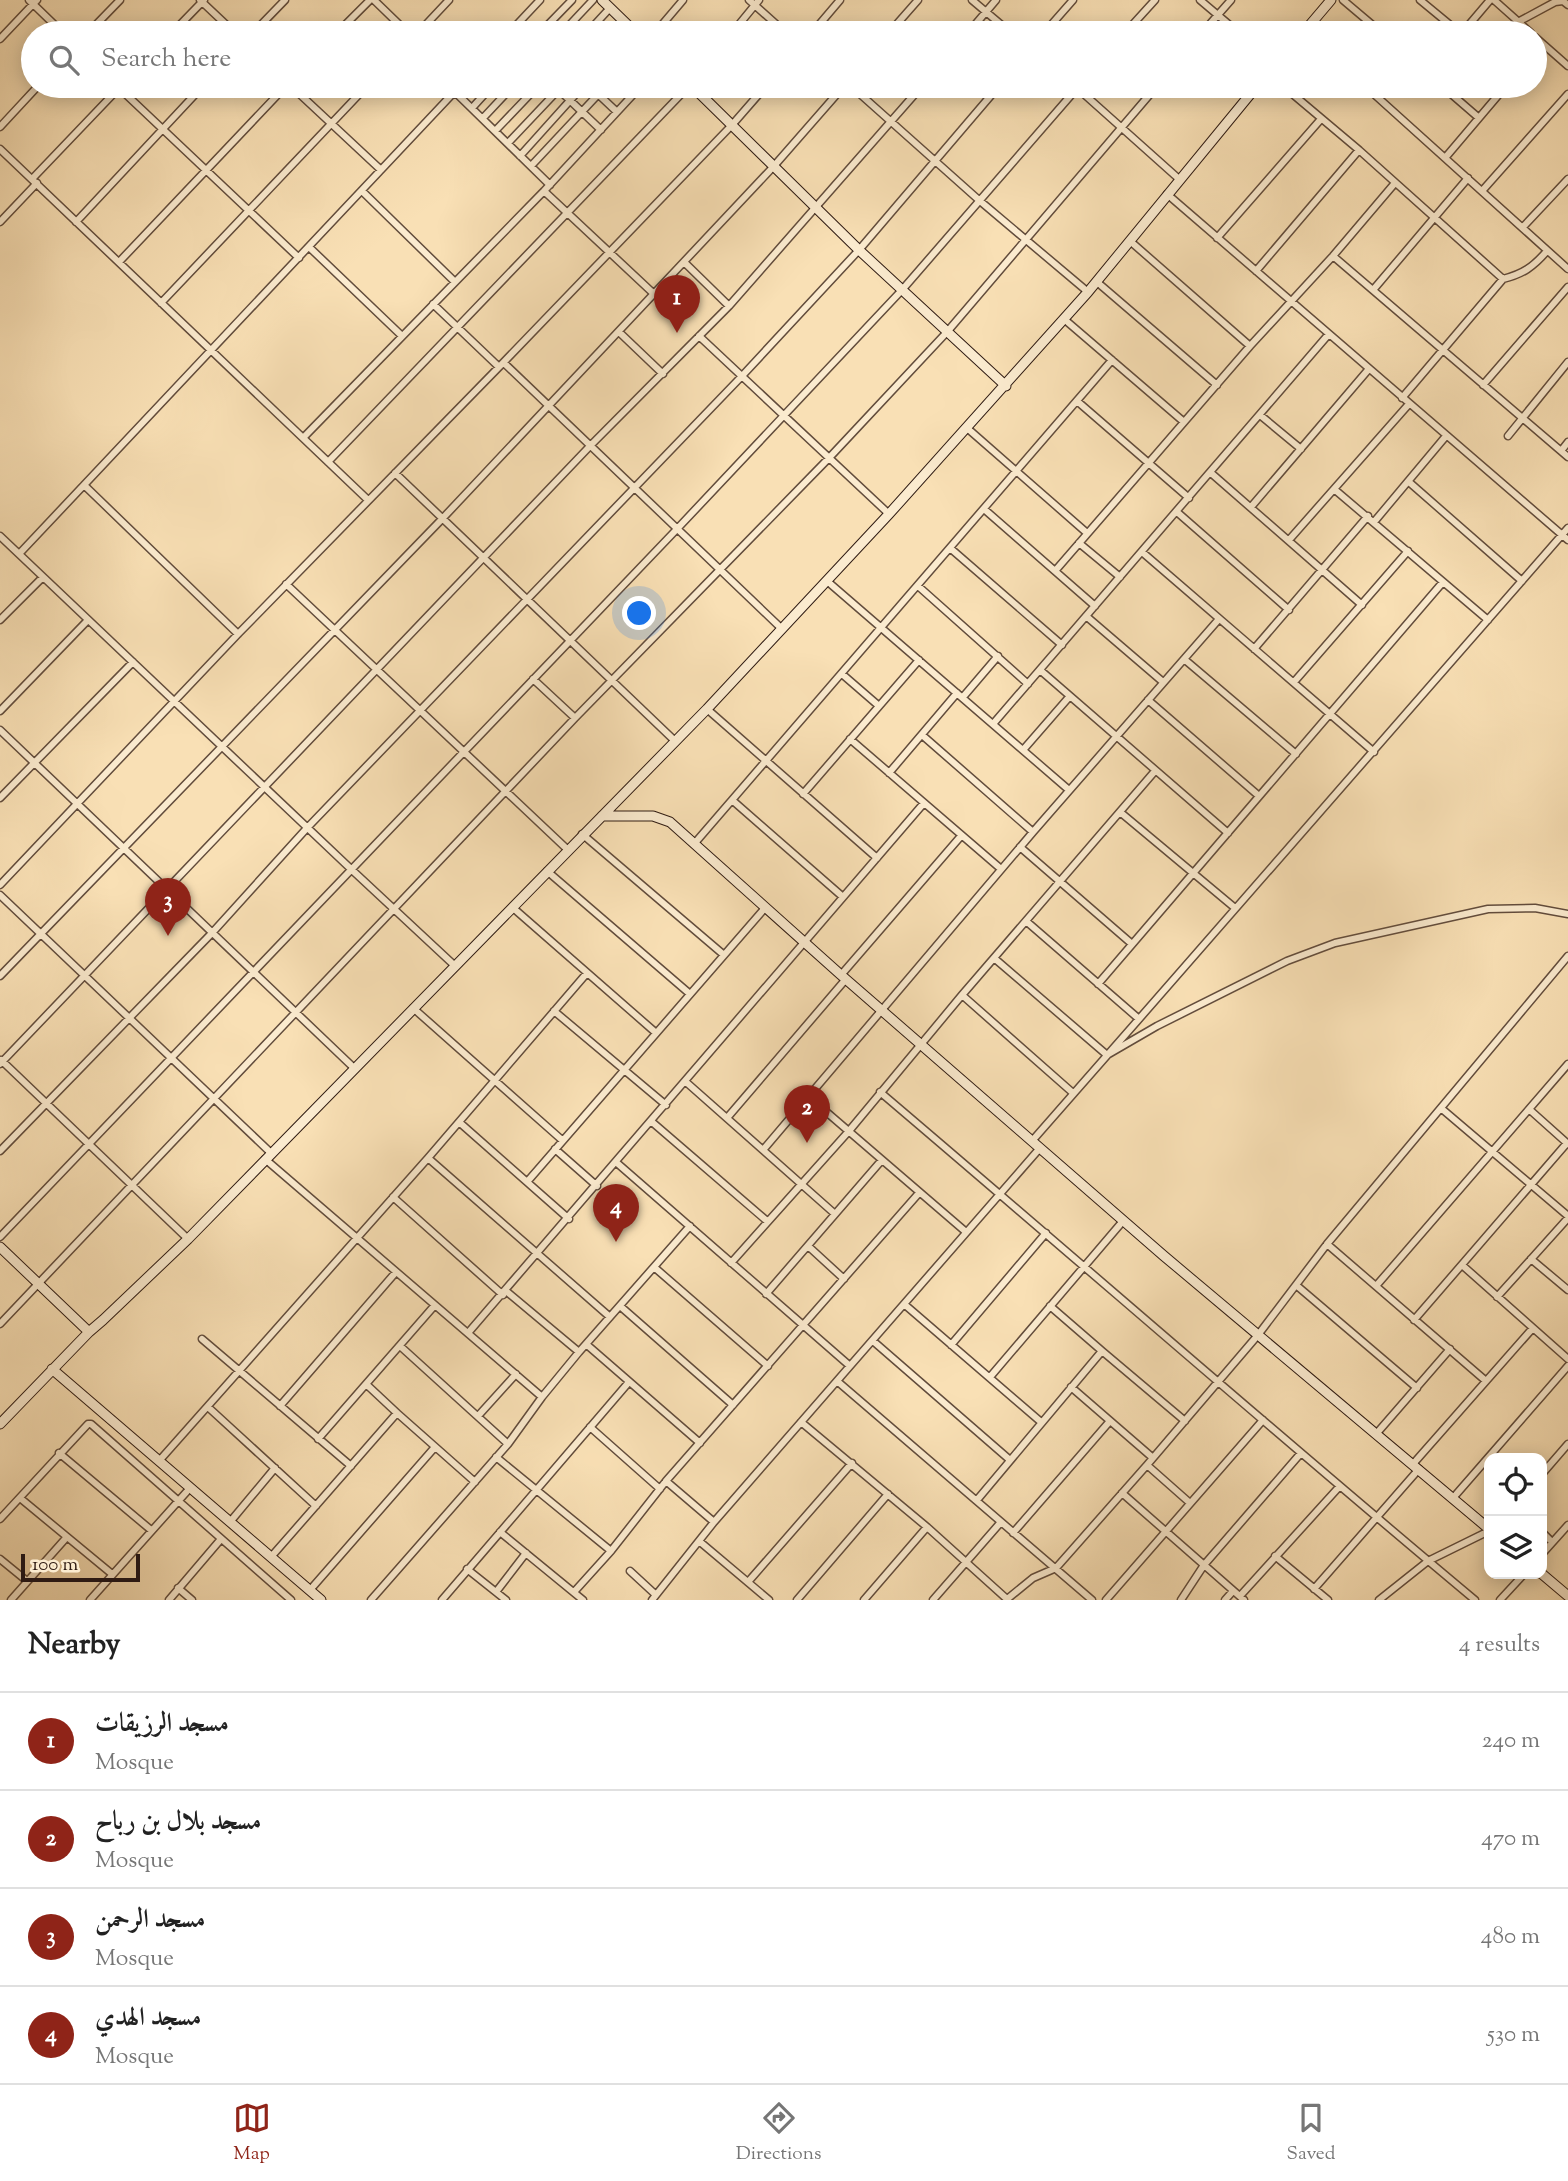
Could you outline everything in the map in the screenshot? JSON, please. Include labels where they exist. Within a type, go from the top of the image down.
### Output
[{"type":"street","points":[[100,21],[120,0]]},
{"type":"street","points":[[265,21],[285,0]]},
{"type":"street","points":[[350,21],[372,0],[395,21]]},
{"type":"street","points":[[429,21],[449,0]]},
{"type":"street","points":[[520,21],[540,0]]},
{"type":"street","points":[[552,21],[572,0]]},
{"type":"street","points":[[573,21],[593,0]]},
{"type":"street","points":[[602,0],[623,21]]},
{"type":"street","points":[[665,21],[683,0]]},
{"type":"street","points":[[748,0],[757,3],[774,21]]},
{"type":"street","points":[[822,21],[840,0]]},
{"type":"street","points":[[900,21],[918,0]]},
{"type":"street","points":[[972,0],[997,21]]},
{"type":"street","points":[[978,21],[996,0]]},
{"type":"street","points":[[1055,21],[1073,0]]},
{"type":"street","points":[[1136,21],[1154,0]]},
{"type":"street","points":[[1200,0],[1225,21]]},
{"type":"street","points":[[1213,21],[1231,0]]},
{"type":"street","points":[[1314,21],[1331,0]]},
{"type":"street","points":[[1343,0],[1367,21]]},
{"type":"street","points":[[1420,0],[1446,21]]},
{"type":"street","points":[[1472,21],[1492,0],[1517,21]]},
{"type":"street","points":[[0,39],[33,1],[52,21]]},
{"type":"street","points":[[183,21],[202,1],[223,21]]},
{"type":"street","points":[[1520,21],[1555,2],[1563,1],[1568,5]]},
{"type":"street","points":[[742,21],[757,3]]},
{"type":"street","points":[[598,21],[610,8]]},
{"type":"street","points":[[1547,47],[1568,66]]},
{"type":"street","points":[[1482,191],[1568,93]]},
{"type":"street","points":[[0,127],[27,98]]},
{"type":"street","points":[[0,222],[108,98]]},
{"type":"street","points":[[131,98],[299,258]]},
{"type":"street","points":[[76,222],[193,98]]},
{"type":"street","points":[[119,262],[275,98]]},
{"type":"street","points":[[304,98],[382,170]]},
{"type":"street","points":[[162,303],[355,98]]},
{"type":"street","points":[[19,554],[450,98]]},
{"type":"street","points":[[465,98],[550,185]]},
{"type":"street","points":[[472,108],[481,98]]},
{"type":"street","points":[[483,118],[502,98]]},
{"type":"street","points":[[495,131],[526,98]]},
{"type":"street","points":[[508,143],[549,98]]},
{"type":"street","points":[[531,166],[594,98]]},
{"type":"street","points":[[602,98],[617,112]]},
{"type":"street","points":[[303,438],[550,185],[630,98]]},
{"type":"street","points":[[328,462],[678,98]]},
{"type":"street","points":[[703,98],[859,250],[1006,386]]},
{"type":"street","points":[[0,885],[286,584],[502,365],[756,98]]},
{"type":"street","points":[[0,976],[442,520],[774,166],[834,98]]},
{"type":"street","points":[[865,98],[980,201],[1088,292]]},
{"type":"street","points":[[188,1239],[1,1061],[590,446],[729,306],[912,98]]},
{"type":"street","points":[[0,1151],[212,933],[307,828],[742,376],[859,250],[989,98]]},
{"type":"street","points":[[0,1237],[784,416],[902,290],[1067,98]]},
{"type":"street","points":[[1090,98],[1180,179]]},
{"type":"street","points":[[0,1324],[575,718],[829,458],[947,332],[1147,98]]},
{"type":"street","points":[[0,1424],[89,1332],[188,1239],[707,709],[1006,386],[1097,282],[1246,98]]},
{"type":"street","points":[[1297,98],[1503,279]]},
{"type":"street","points":[[1378,98],[1568,270]]},
{"type":"street","points":[[1456,98],[1479,118]]},
{"type":"street","points":[[1445,158],[1496,98]]},
{"type":"street","points":[[520,156],[570,100],[601,130]]},
{"type":"street","points":[[506,119],[519,131]]},
{"type":"street","points":[[1217,238],[1321,119]]},
{"type":"street","points":[[0,149],[368,500]]},
{"type":"street","points":[[1256,271],[1359,150]]},
{"type":"street","points":[[1373,290],[1468,178]]},
{"type":"street","points":[[1523,227],[1568,179]]},
{"type":"street","points":[[1055,571],[1395,183]]},
{"type":"street","points":[[362,191],[455,282]]},
{"type":"street","points":[[544,191],[654,294]]},
{"type":"street","points":[[1167,194],[1565,538]]},
{"type":"street","points":[[1130,241],[1250,346]]},
{"type":"street","points":[[309,247],[402,337]]},
{"type":"street","points":[[1402,398],[1503,279],[1522,274],[1534,267],[1547,251]]},
{"type":"street","points":[[1333,256],[1568,457]]},
{"type":"street","points":[[684,262],[729,306]]},
{"type":"street","points":[[1097,282],[1217,385]]},
{"type":"street","points":[[1483,385],[1568,287]]},
{"type":"street","points":[[433,304],[549,406],[782,629]]},
{"type":"street","points":[[1064,319],[1184,422]]},
{"type":"street","points":[[619,332],[663,374]]},
{"type":"street","points":[[993,724],[1212,473],[1328,335]]},
{"type":"street","points":[[699,336],[890,514]]},
{"type":"street","points":[[694,844],[1112,360]]},
{"type":"street","points":[[1508,436],[1568,362]]},
{"type":"street","points":[[1251,507],[1368,370]]},
{"type":"street","points":[[1077,401],[1189,498]]},
{"type":"street","points":[[1289,540],[1409,404]]},
{"type":"street","points":[[1260,415],[1301,449]]},
{"type":"street","points":[[967,428],[1087,533]]},
{"type":"street","points":[[1374,522],[1446,436]]},
{"type":"street","points":[[1560,451],[1568,442]]},
{"type":"street","points":[[395,473],[675,741]]},
{"type":"street","points":[[1212,473],[1363,605]]},
{"type":"street","points":[[1409,482],[1522,581]]},
{"type":"street","points":[[84,485],[238,634]]},
{"type":"street","points":[[1334,489],[1488,620]]},
{"type":"street","points":[[984,509],[1095,606]]},
{"type":"street","points":[[1177,512],[1289,610]]},
{"type":"street","points":[[1254,649],[1368,516]]},
{"type":"street","points":[[630,1571],[654,1597],[714,1522],[1000,1194],[1073,1093],[1522,581],[1565,538],[1568,528]]},
{"type":"street","points":[[0,536],[454,965]]},
{"type":"street","points":[[1079,543],[1120,578]]},
{"type":"street","points":[[950,548],[1062,645]]},
{"type":"street","points":[[1294,682],[1408,551]]},
{"type":"street","points":[[1142,552],[1374,752]]},
{"type":"street","points":[[0,620],[43,577]]},
{"type":"street","points":[[827,581],[1069,790]]},
{"type":"street","points":[[1098,984],[1444,582]]},
{"type":"street","points":[[286,584],[568,850]]},
{"type":"street","points":[[918,586],[1028,684]]},
{"type":"street","points":[[1086,616],[1163,682]]},
{"type":"street","points":[[763,1150],[1115,736],[1219,619]]},
{"type":"street","points":[[0,711],[88,620]]},
{"type":"street","points":[[889,773],[998,656]]},
{"type":"street","points":[[1184,659],[1296,754]]},
{"type":"street","points":[[803,794],[919,660]]},
{"type":"street","points":[[0,798],[133,662]]},
{"type":"street","points":[[1040,670],[1228,833]]},
{"type":"street","points":[[842,674],[879,706]]},
{"type":"street","points":[[533,679],[575,718]]},
{"type":"street","points":[[1023,750],[1070,696]]},
{"type":"street","points":[[1148,700],[1259,796]]},
{"type":"street","points":[[707,709],[877,858]]},
{"type":"street","points":[[0,730],[354,1068]]},
{"type":"street","points":[[922,735],[1033,832]]},
{"type":"street","points":[[850,739],[1001,869]]},
{"type":"street","points":[[731,1263],[849,1131],[962,995],[1155,772]]},
{"type":"street","points":[[732,800],[843,897]]},
{"type":"street","points":[[468,1333],[569,1219],[924,803]]},
{"type":"street","points":[[1120,813],[1235,908]]},
{"type":"street","points":[[602,816],[663,818],[1123,1220],[1484,1526]]},
{"type":"street","points":[[582,834],[724,955]]},
{"type":"street","points":[[727,1118],[961,836]]},
{"type":"street","points":[[1020,847],[1132,944]]},
{"type":"street","points":[[547,870],[690,994]]},
{"type":"street","points":[[0,895],[172,1057],[268,1156],[357,1239],[542,1397]]},
{"type":"street","points":[[512,907],[655,1032]]},
{"type":"street","points":[[527,1182],[765,908]]},
{"type":"street","points":[[1107,1055],[1157,1026],[1287,961],[1335,943],[1488,909],[1535,908],[1568,914]]},
{"type":"street","points":[[1026,921],[1139,1019]]},
{"type":"street","points":[[801,1422],[927,1527],[1007,1600],[1033,1578],[1056,1568],[1147,1465],[1258,1335],[1327,1244],[1568,956]]},
{"type":"street","points":[[994,958],[1107,1055]]},
{"type":"street","points":[[159,1461],[209,1408],[587,973]]},
{"type":"street","points":[[962,995],[1073,1093]]},
{"type":"street","points":[[413,1008],[562,1140]]},
{"type":"street","points":[[554,1011],[666,1105]]},
{"type":"street","points":[[1376,1286],[1568,1064]]},
{"type":"street","points":[[1561,1073],[1568,1079]]},
{"type":"street","points":[[686,1082],[835,1214]]},
{"type":"street","points":[[880,1092],[1339,1487],[1475,1600]]},
{"type":"street","points":[[809,1097],[966,1233]]},
{"type":"street","points":[[1442,1109],[1568,1217],[1497,1297]]},
{"type":"street","points":[[1414,1320],[1568,1143],[1530,1110]]},
{"type":"street","points":[[459,1122],[569,1219]]},
{"type":"street","points":[[652,1122],[767,1221]]},
{"type":"street","points":[[555,1149],[597,1185]]},
{"type":"street","points":[[428,1158],[610,1317]]},
{"type":"street","points":[[766,1294],[881,1161]]},
{"type":"street","points":[[617,1163],[850,1366]]},
{"type":"street","points":[[574,1592],[611,1551],[666,1481],[919,1193]]},
{"type":"street","points":[[393,1198],[579,1352]]},
{"type":"street","points":[[990,1377],[1123,1220]]},
{"type":"street","points":[[371,1600],[508,1444],[579,1352],[690,1226]]},
{"type":"street","points":[[951,1345],[1046,1233]]},
{"type":"street","points":[[1327,1244],[1486,1381]]},
{"type":"street","points":[[0,1247],[89,1332]]},
{"type":"street","points":[[808,1247],[844,1279]]},
{"type":"street","points":[[1531,1259],[1568,1290]]},
{"type":"street","points":[[1462,1265],[1568,1359]]},
{"type":"street","points":[[654,1267],[768,1366]]},
{"type":"street","points":[[279,1406],[396,1272]]},
{"type":"street","points":[[1296,1284],[1417,1388]]},
{"type":"street","points":[[904,1304],[1041,1422]]},
{"type":"street","points":[[318,1439],[435,1305]]},
{"type":"street","points":[[620,1306],[733,1405]]},
{"type":"street","points":[[1050,1306],[1185,1421]]},
{"type":"street","points":[[1314,1589],[1532,1329]]},
{"type":"street","points":[[202,1339],[351,1466]]},
{"type":"street","points":[[873,1340],[1010,1460]]},
{"type":"street","points":[[586,1345],[700,1443]]},
{"type":"street","points":[[400,1346],[508,1444]]},
{"type":"street","points":[[1377,1433],[1450,1349]]},
{"type":"street","points":[[977,1500],[1102,1351]]},
{"type":"street","points":[[1453,1498],[1568,1366]]},
{"type":"street","points":[[52,1369],[321,1600]]},
{"type":"street","points":[[478,1416],[516,1374]]},
{"type":"street","points":[[837,1381],[1092,1600]]},
{"type":"street","points":[[442,1600],[629,1382]]},
{"type":"street","points":[[366,1384],[475,1482]]},
{"type":"street","points":[[1071,1387],[1153,1458]]},
{"type":"street","points":[[209,1408],[316,1506]]},
{"type":"street","points":[[271,1557],[397,1413]]},
{"type":"street","points":[[1106,1600],[1263,1420]]},
{"type":"street","points":[[1013,1532],[1110,1421]]},
{"type":"street","points":[[0,1519],[59,1453],[91,1424],[290,1600]]},
{"type":"street","points":[[590,1427],[660,1489]]},
{"type":"street","points":[[1547,1468],[1568,1444]]},
{"type":"street","points":[[310,1590],[435,1447]]},
{"type":"street","points":[[59,1453],[151,1530]]},
{"type":"street","points":[[1181,1600],[1204,1565],[1301,1453]]},
{"type":"street","points":[[496,1457],[611,1551]]},
{"type":"street","points":[[748,1582],[852,1463]]},
{"type":"street","points":[[1147,1465],[1190,1503]]},
{"type":"street","points":[[230,1521],[275,1468]]},
{"type":"street","points":[[666,1481],[714,1522]]},
{"type":"street","points":[[1225,1600],[1239,1596],[1339,1487]]},
{"type":"street","points":[[90,1600],[190,1488]]},
{"type":"street","points":[[1122,1493],[1239,1596]]},
{"type":"street","points":[[797,1600],[888,1494]]},
{"type":"street","points":[[20,1498],[112,1574]]},
{"type":"street","points":[[933,1600],[1001,1522]]},
{"type":"street","points":[[1547,1548],[1568,1525]]},
{"type":"street","points":[[864,1600],[927,1527]]},
{"type":"street","points":[[500,1532],[583,1600]]},
{"type":"street","points":[[1379,1600],[1428,1561],[1484,1533]]},
{"type":"street","points":[[1547,1537],[1552,1542]]},
{"type":"street","points":[[11,1600],[66,1538]]},
{"type":"street","points":[[169,1600],[221,1539]]},
{"type":"street","points":[[698,1541],[769,1600]]},
{"type":"street","points":[[496,1592],[526,1553]]},
{"type":"street","points":[[1275,1556],[1328,1600]]},
{"type":"street","points":[[0,1559],[27,1581]]},
{"type":"street","points":[[467,1569],[506,1600]]},
{"type":"street","points":[[1500,1600],[1519,1579]]},
{"type":"street","points":[[1547,1579],[1568,1598]]},
{"type":"street","points":[[178,1588],[192,1600]]},
{"type":"place","name":"مسجد الرزيقات","points":[[677,333]]},
{"type":"place","name":"مسجد الرحمن","points":[[168,936]]},
{"type":"place","name":"مسجد بلال بن رباح","points":[[807,1143]]},
{"type":"place","name":"مسجد الهدي","points":[[616,1242]]}]
